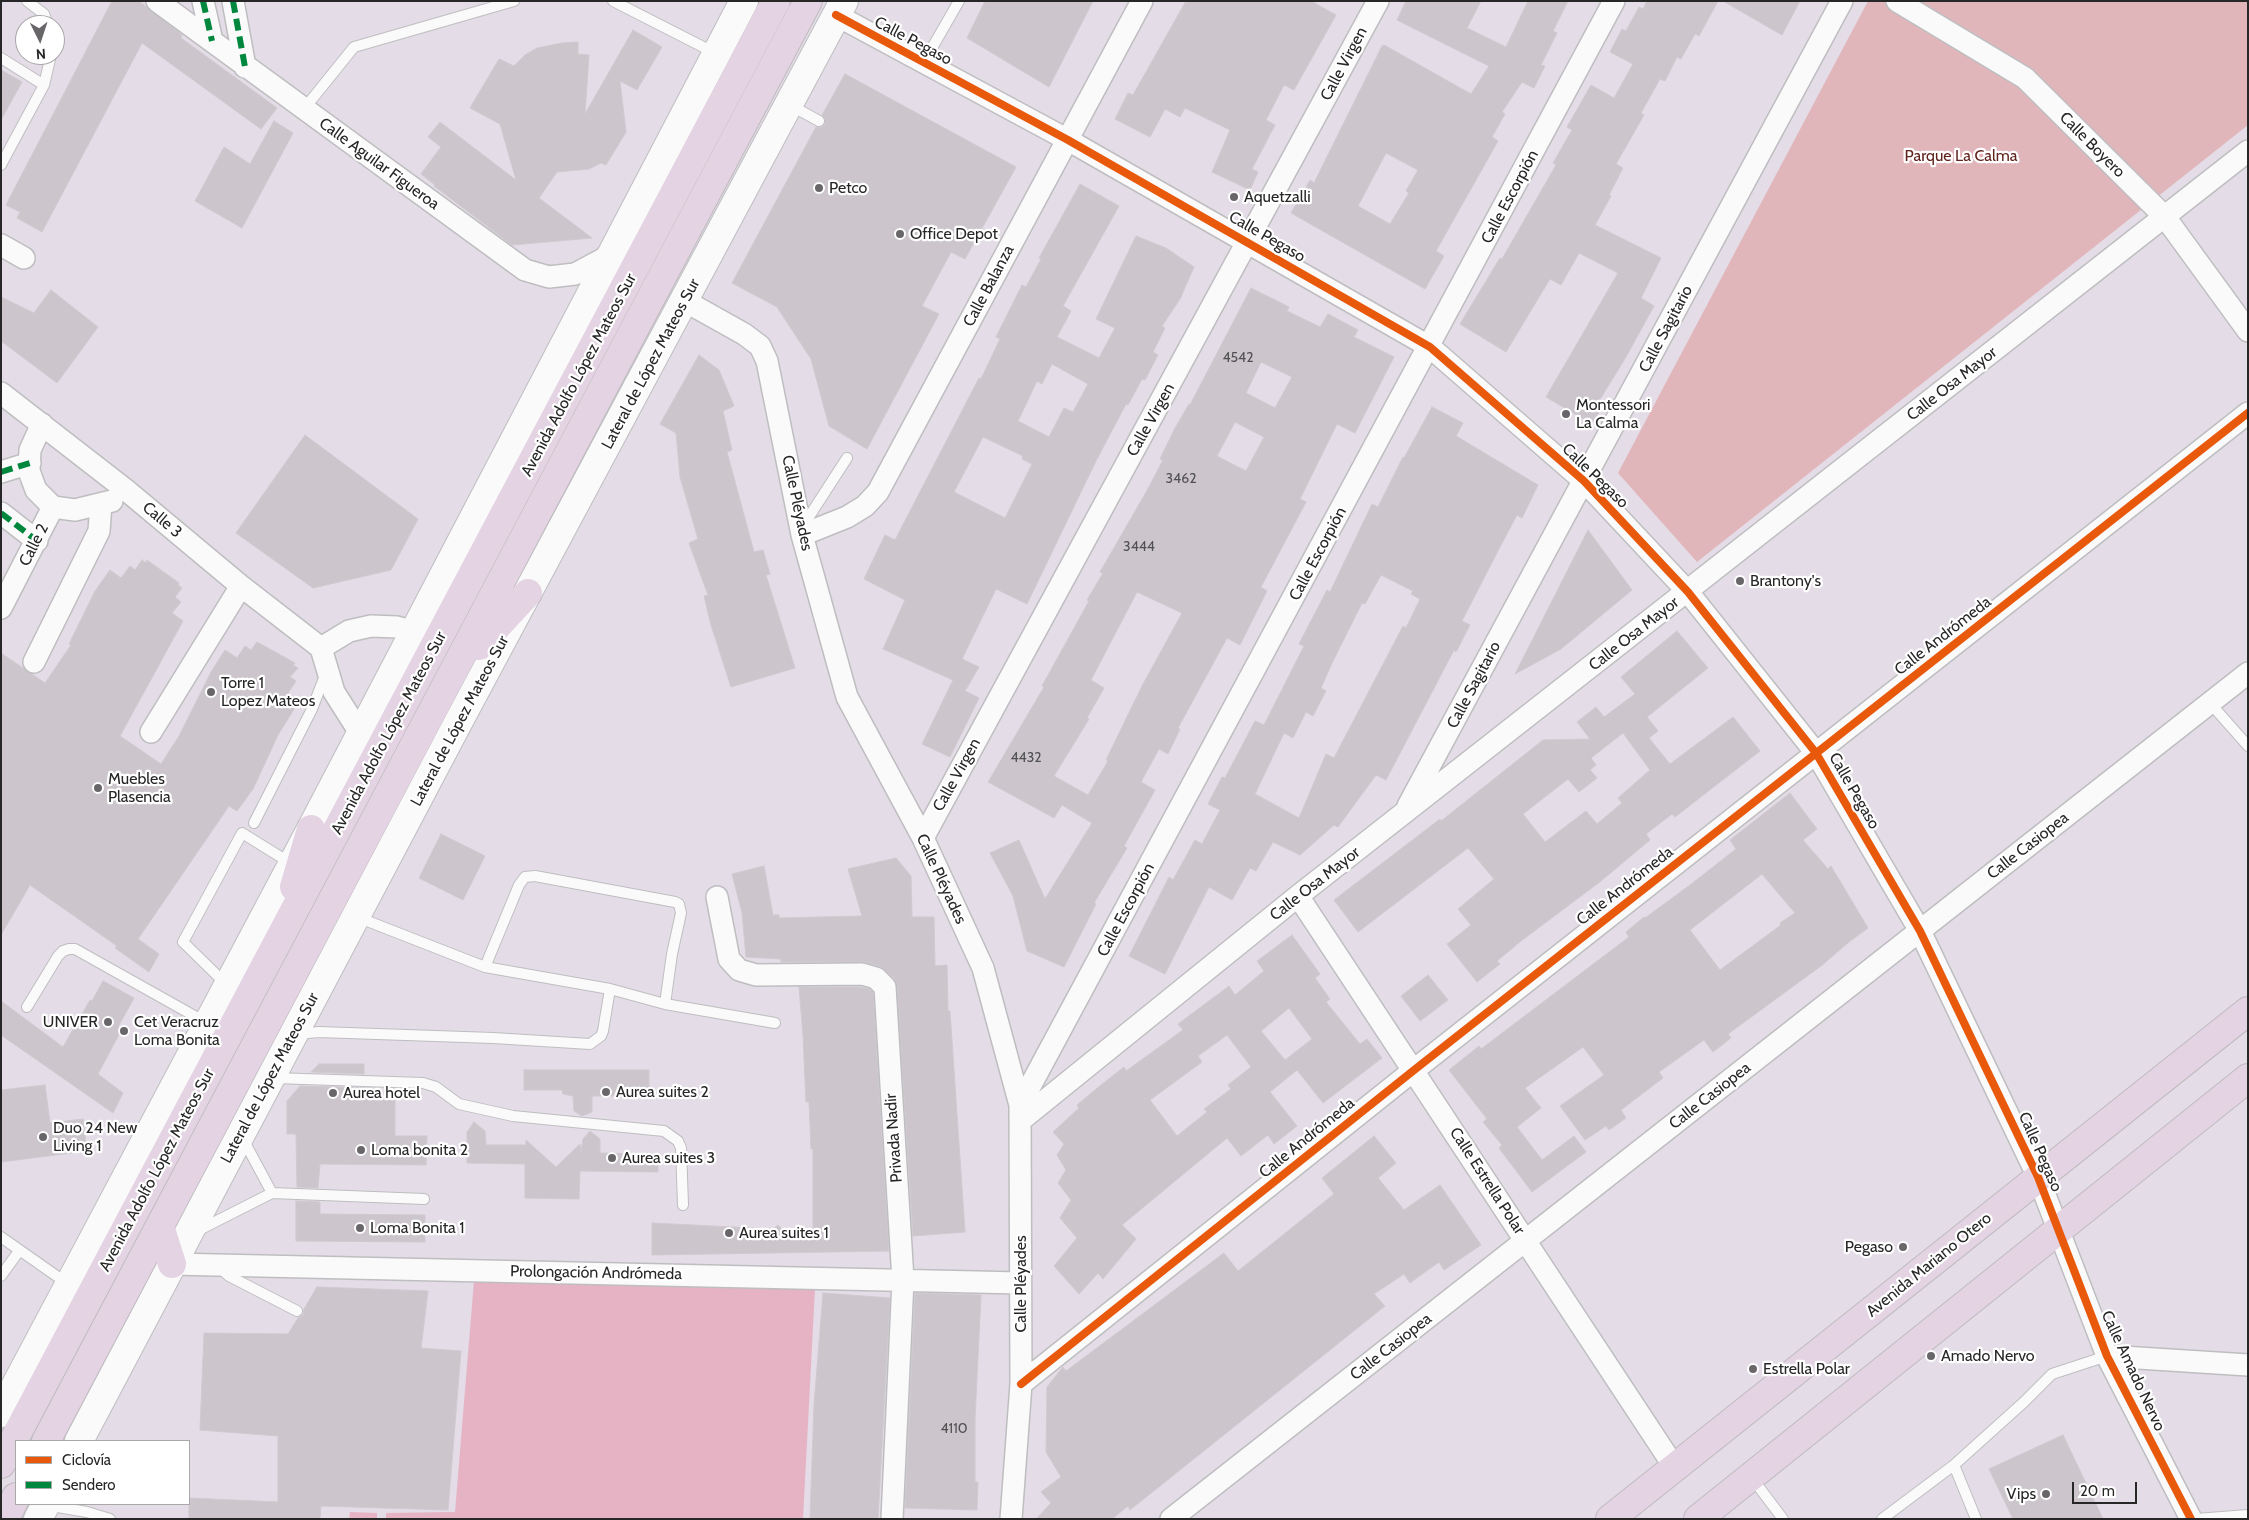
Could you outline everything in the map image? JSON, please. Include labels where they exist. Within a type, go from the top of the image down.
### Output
[{"type":"main road","points":[[1,1413],[292,864],[744,1]]},
{"type":"main road","name":"Avenida Adolfo López Mateos Sur","points":[[1,1464],[776,1]]},
{"type":"main road","name":"Avenida Adolfo López Mateos Sur","points":[[47,1440],[808,1]]},
{"type":"main road","name":"Lateral de López Mateos Sur","points":[[80,1440],[185,1237],[840,8]]},
{"type":"main road","points":[[453,675],[528,594]]},
{"type":"main road","points":[[277,943],[310,829]]},
{"type":"main road","name":"Avenida Mariano Otero","points":[[1610,1519],[2248,1011]]},
{"type":"main road","points":[[1698,1519],[2248,1078]]},
{"type":"main road","points":[[160,1226],[172,1264]]},
{"type":"main road","points":[[5,1519],[15,1500]]},
{"type":"street","name":"Calle Aguilar Figueroa","points":[[157,1],[525,270],[549,277],[575,274],[613,251]]},
{"type":"street","points":[[203,1],[212,42]]},
{"type":"street","points":[[233,1],[246,67]]},
{"type":"street","name":"Calle Balanza","points":[[802,532],[859,510],[878,492],[1142,1]]},
{"type":"street","name":"Calle Virgen","points":[[923,838],[1378,1]]},
{"type":"street","name":"Calle Escorpión","points":[[1021,1112],[1614,1]]},
{"type":"street","name":"Calle Sagitario","points":[[1404,814],[1842,1]]},
{"type":"street","name":"Calle Boyero","points":[[1897,1],[2025,78],[2165,216],[2248,331]]},
{"type":"street","name":"Calle Pegaso","points":[[840,8],[924,62],[1068,140],[1430,346],[1584,481],[1688,592],[1816,753],[1920,930],[2038,1177],[2058,1230]]},
{"type":"street","name":"Calle Osa Mayor","points":[[1021,1112],[1688,592],[2248,151]]},
{"type":"street","points":[[1,245],[24,258]]},
{"type":"street","name":"Calle Pléyades","points":[[685,301],[744,334],[760,346],[767,361],[802,532],[847,697],[923,838],[983,968],[1021,1112],[1021,1384],[1011,1519]]},
{"type":"street","name":"Calle 3","points":[[1,393],[126,490],[241,586],[321,648]]},
{"type":"street","name":"Calle Andrómeda","points":[[1021,1384],[1414,1070],[2248,413]]},
{"type":"street","name":"Calle 2","points":[[42,424],[30,450],[29,471],[36,490],[53,507],[75,510],[110,502],[126,490]]},
{"type":"street","points":[[1,472],[30,463]]},
{"type":"street","points":[[34,662],[100,531],[101,504]]},
{"type":"street","name":"Calle 2","points":[[1,608],[53,507]]},
{"type":"street","points":[[1,513],[37,541]]},
{"type":"street","points":[[151,732],[241,586]]},
{"type":"street","points":[[360,733],[334,692],[321,648],[349,631],[371,626],[398,627],[414,632]]},
{"type":"street","name":"Calle Casiopea","points":[[1171,1519],[2248,673]]},
{"type":"street","name":"Calle Estrella Polar","points":[[1298,896],[1675,1468]]},
{"type":"street","name":"Privada Nadir","points":[[717,897],[729,959],[739,970],[756,974],[862,974],[876,978],[885,987],[903,1280],[892,1519]]},
{"type":"street","name":"Calle Amado Nervo","points":[[2058,1230],[2106,1356],[2191,1519]]},
{"type":"street","name":"Prolongación Andrómeda","points":[[172,1264],[1020,1283]]},
{"type":"street","points":[[2106,1356],[2248,1365]]},
{"type":"lane","points":[[27,1],[44,15]]},
{"type":"lane","points":[[304,109],[354,46],[514,1]]},
{"type":"lane","points":[[613,1],[716,54]]},
{"type":"lane","points":[[924,62],[959,1]]},
{"type":"lane","points":[[1,58],[44,86]]},
{"type":"lane","points":[[1,165],[44,86],[49,65]]},
{"type":"lane","points":[[790,104],[819,121]]},
{"type":"lane","points":[[802,532],[847,458]]},
{"type":"lane","points":[[254,823],[312,709],[327,670]]},
{"type":"lane","points":[[2210,703],[2248,746]]},
{"type":"lane","points":[[227,986],[183,942],[242,833],[292,864]]},
{"type":"lane","points":[[485,967],[524,877],[534,876],[671,901],[679,904],[681,913],[672,954],[665,1004]]},
{"type":"lane","points":[[356,916],[485,967],[610,989],[665,1004],[775,1023]]},
{"type":"lane","points":[[27,1007],[58,956],[63,951],[75,949],[208,1023]]},
{"type":"lane","points":[[294,1034],[319,1032],[590,1044],[601,1036],[603,1031],[610,989]]},
{"type":"lane","points":[[270,1078],[423,1083],[445,1092],[459,1104],[513,1116],[664,1131],[678,1141],[681,1148],[683,1205]]},
{"type":"lane","points":[[240,1134],[272,1193]]},
{"type":"lane","points":[[185,1237],[272,1193],[424,1199]]},
{"type":"lane","points":[[1,1237],[68,1285]]},
{"type":"lane","points":[[1,1276],[19,1251]]},
{"type":"lane","points":[[216,1265],[229,1276],[297,1311]]},
{"type":"lane","points":[[1882,1519],[1954,1465],[2052,1374],[2106,1356]]},
{"type":"lane","points":[[1954,1465],[1976,1519]]},
{"type":"lane","points":[[1752,1477],[1783,1519]]},
{"type":"lane","points":[[43,1509],[87,1512],[110,1519]]},
{"type":"lane","points":[[2196,1519],[2248,1515]]},
{"type":"green space","name":"Parque La Calma","points":[[1868,1],[2248,1],[2248,125],[1697,562],[1618,473]]},
{"type":"shaded area","points":[[474,1281],[815,1288],[803,1519],[386,1519],[386,1513],[455,1512]]},
{"type":"shaded area","points":[[350,1512],[377,1513],[377,1519],[349,1519]]},
{"type":"building","points":[[112,1],[139,1],[182,35],[181,38],[277,108],[261,129],[142,43],[42,232],[17,218],[20,212],[6,205]]},
{"type":"building","points":[[985,1],[1093,1],[1049,87],[967,38]]},
{"type":"building","points":[[1186,1],[1311,1],[1336,15],[1294,90],[1284,85],[1266,120],[1275,125],[1252,169],[1258,172],[1250,190],[1212,172],[1230,130],[1185,108],[1180,117],[1165,109],[1150,137],[1115,119],[1128,93],[1133,95]]},
{"type":"building","points":[[1406,1],[1481,1],[1467,28],[1506,47],[1528,1],[1568,1],[1553,31],[1557,33],[1541,65],[1545,66],[1534,88],[1522,82],[1502,112],[1505,114],[1492,137],[1498,141],[1436,251],[1444,256],[1425,289],[1291,213],[1310,180],[1314,183],[1382,46],[1384,45],[1471,94],[1489,66],[1397,20]],"holes":[[[1386,153],[1418,170],[1406,191],[1409,193],[1390,224],[1358,206]]]},
{"type":"building","points":[[1647,1],[1718,1],[1699,36],[1695,34],[1681,59],[1677,57],[1665,81],[1660,79],[1641,113],[1644,115],[1616,164],[1623,168],[1609,195],[1611,196],[1595,225],[1661,258],[1641,298],[1654,306],[1599,401],[1604,404],[1592,424],[1546,397],[1618,273],[1579,253],[1561,285],[1550,279],[1506,352],[1460,324],[1500,258],[1502,259],[1556,165],[1553,163],[1572,130],[1567,127],[1591,85],[1614,98],[1633,64],[1610,52],[1622,29],[1626,31],[1639,7],[1643,9]]},
{"type":"building","points":[[1723,1],[1800,1],[1782,35]]},
{"type":"building","points":[[633,30],[662,47],[637,90],[620,81],[626,132],[606,165],[601,163],[589,169],[557,172],[539,198],[592,238],[512,245],[421,174],[441,147],[428,137],[440,122],[516,180],[500,124],[470,108],[499,59],[514,66],[525,55],[537,48],[578,42],[578,54],[589,55],[585,114]]},
{"type":"building","points":[[1,70],[22,82],[1,120]]},
{"type":"building","points":[[845,74],[1016,167],[965,259],[951,252],[922,306],[939,314],[867,449],[829,426],[811,359],[777,307],[732,283],[816,127],[822,127],[825,124],[825,118],[822,115]]},
{"type":"building","points":[[274,121],[293,133],[242,228],[195,201],[224,147],[250,164]]},
{"type":"building","points":[[1080,184],[1119,206],[1063,306],[1071,311],[1057,337],[1099,358],[1115,328],[1096,319],[1136,236],[1166,248],[1194,267],[1180,299],[1162,326],[1165,328],[1153,352],[1158,355],[1145,380],[1142,379],[1128,405],[1126,404],[1096,461],[1027,604],[996,589],[962,659],[979,667],[965,691],[979,698],[950,757],[922,744],[953,680],[883,649],[905,600],[864,579],[885,535],[895,540],[979,378],[981,379],[1000,339],[996,337],[1022,285],[1026,287],[1041,259],[1039,258]],"holes":[[[1052,364],[1088,384],[1073,412],[1064,408],[1049,437],[1018,421],[1037,381],[1042,384]],[[983,437],[1023,456],[1022,459],[1032,464],[1005,518],[954,492]]]},
{"type":"building","points":[[1251,288],[1289,307],[1287,311],[1320,327],[1328,314],[1358,330],[1354,337],[1394,357],[1355,433],[1337,424],[1300,499],[1306,502],[1261,587],[1267,591],[1240,645],[1227,638],[1178,728],[1180,729],[1168,754],[1159,749],[1141,782],[1155,790],[1124,846],[1127,848],[1094,903],[1096,904],[1064,967],[1027,951],[1013,896],[990,853],[1019,840],[1045,899],[1092,823],[1062,805],[1054,818],[988,782],[1044,687],[1042,686],[1103,573],[1100,572],[1149,487],[1163,460],[1160,459],[1174,430],[1190,405]],"holes":[[[1261,362],[1292,377],[1275,408],[1246,393]],[[1235,422],[1264,437],[1246,471],[1217,456]],[[1137,592],[1182,613],[1142,686],[1106,760],[1108,761],[1088,795],[1054,776],[1089,719],[1087,718],[1104,688],[1091,680]]]},
{"type":"building","points":[[51,290],[98,327],[57,383],[1,341],[1,297],[34,313]]},
{"type":"building","points":[[699,355],[719,370],[734,406],[723,411],[732,450],[727,452],[754,552],[763,550],[770,574],[766,575],[795,668],[731,687],[711,625],[704,596],[708,595],[689,543],[698,539],[680,477],[676,433],[660,424]]},
{"type":"building","points":[[1432,407],[1463,423],[1456,436],[1538,485],[1522,518],[1517,515],[1501,545],[1462,621],[1470,625],[1456,652],[1454,650],[1386,780],[1376,775],[1338,827],[1334,825],[1300,855],[1273,842],[1256,871],[1250,868],[1232,900],[1209,887],[1165,974],[1129,956],[1169,877],[1173,880],[1195,840],[1202,844],[1220,810],[1208,804],[1222,777],[1225,778],[1255,721],[1264,725],[1304,646],[1299,644],[1327,590],[1330,592],[1372,504],[1378,507]],"holes":[[[1381,575],[1413,591],[1411,594],[1420,599],[1406,628],[1403,626],[1334,758],[1326,754],[1299,818],[1255,794],[1284,733],[1293,738],[1306,712],[1313,716],[1326,691],[1321,688],[1332,663],[1362,603],[1365,604]]]},
{"type":"building","points":[[305,435],[418,519],[391,570],[313,588],[236,533]]},
{"type":"building","points":[[1588,530],[1632,590],[1561,649],[1515,674]]},
{"type":"building","points":[[142,560],[146,563],[147,560],[179,583],[178,585],[182,588],[175,597],[181,602],[172,613],[183,621],[120,736],[161,764],[179,736],[211,672],[225,650],[237,658],[245,646],[251,650],[257,642],[295,663],[293,665],[298,668],[290,677],[296,681],[288,693],[299,701],[278,735],[253,789],[237,811],[229,806],[138,939],[159,954],[149,972],[115,948],[117,946],[30,885],[1,935],[1,653],[45,683],[71,645],[69,644],[95,591],[110,570],[121,578],[130,566],[135,570]]},
{"type":"building","points":[[1677,631],[1708,668],[1647,717],[1658,731],[1649,738],[1670,764],[1733,717],[1760,751],[1675,817],[1672,814],[1646,834],[1650,840],[1601,881],[1521,941],[1497,961],[1500,964],[1477,982],[1447,944],[1471,925],[1458,909],[1494,879],[1468,848],[1358,932],[1334,900],[1440,819],[1441,821],[1543,740],[1590,739],[1577,722],[1596,707],[1604,717],[1635,694],[1621,677]],"holes":[[[1623,733],[1650,770],[1618,798],[1622,803],[1597,824],[1586,811],[1545,842],[1523,814],[1568,779],[1579,792],[1597,778],[1590,770],[1596,765],[1591,758]]]},
{"type":"building","points":[[1790,793],[1817,829],[1803,840],[1828,869],[1831,866],[1868,928],[1821,966],[1728,1034],[1731,1038],[1713,1052],[1704,1040],[1659,1072],[1663,1078],[1621,1110],[1626,1118],[1609,1130],[1606,1126],[1585,1140],[1560,1106],[1604,1075],[1583,1047],[1525,1088],[1541,1108],[1517,1127],[1542,1160],[1574,1136],[1586,1152],[1532,1192],[1499,1148],[1502,1145],[1483,1122],[1487,1119],[1449,1070],[1479,1046],[1481,1049],[1629,937],[1626,932],[1644,917],[1690,885],[1736,849],[1730,840]],"holes":[[[1762,874],[1795,913],[1720,970],[1690,930]]]},
{"type":"building","points":[[441,834],[485,856],[463,900],[419,878]]},
{"type":"building","points":[[896,858],[911,876],[912,917],[934,917],[935,966],[947,965],[948,1011],[950,1011],[965,1232],[913,1236],[897,986],[894,978],[880,966],[865,962],[781,962],[781,959],[746,957],[742,913],[732,874],[764,866],[773,915],[779,915],[779,918],[862,916],[848,869]]},
{"type":"building","points":[[1292,935],[1320,974],[1315,978],[1330,999],[1326,1002],[1360,1044],[1367,1039],[1382,1058],[1323,1103],[1297,1070],[1270,1092],[1297,1126],[1274,1144],[1268,1135],[1241,1156],[1227,1138],[1122,1225],[1136,1239],[1103,1279],[1098,1273],[1079,1294],[1054,1266],[1077,1238],[1060,1218],[1071,1200],[1058,1183],[1066,1170],[1057,1155],[1064,1144],[1053,1132],[1079,1108],[1077,1105],[1101,1085],[1124,1067],[1126,1071],[1183,1030],[1178,1024],[1229,986],[1235,995],[1264,971],[1257,961]],"holes":[[[1289,1008],[1312,1039],[1285,1060],[1261,1031]],[[1227,1035],[1251,1067],[1228,1085],[1231,1089],[1204,1109],[1207,1112],[1177,1136],[1150,1100],[1202,1062],[1198,1056]]]},
{"type":"building","points":[[1428,975],[1448,1000],[1420,1021],[1401,996]]},
{"type":"building","points":[[103,981],[134,998],[118,1027],[122,1029],[98,1074],[123,1093],[113,1113],[1,1035],[1,1001],[63,1047]]},
{"type":"building","points":[[799,987],[860,987],[873,992],[889,1251],[652,1255],[652,1223],[773,1229],[778,1225],[783,1230],[813,1229],[813,1149],[811,1149],[809,1102],[806,1102]]},
{"type":"building","points":[[319,1064],[364,1064],[364,1074],[311,1072]]},
{"type":"building","name":"Aurea suites 2","points":[[524,1070],[649,1070],[649,1096],[592,1096],[592,1112],[582,1116],[574,1111],[573,1096],[563,1094],[562,1090],[524,1090]]},
{"type":"building","name":"Duo 24 New Living 1","points":[[45,1085],[50,1123],[83,1119],[87,1151],[1,1162],[1,1090]]},
{"type":"building","points":[[300,1086],[373,1088],[373,1100],[395,1100],[395,1136],[427,1136],[426,1165],[320,1164],[318,1188],[297,1187],[296,1134],[287,1134],[287,1101]]},
{"type":"building","name":"Aurea suites 3","points":[[474,1122],[485,1131],[486,1145],[526,1145],[526,1140],[556,1167],[580,1144],[581,1153],[583,1139],[590,1131],[600,1139],[600,1153],[658,1154],[658,1172],[580,1171],[579,1199],[525,1198],[525,1164],[467,1163],[467,1132]]},
{"type":"building","points":[[1374,1136],[1396,1163],[1378,1178],[1404,1210],[1440,1185],[1481,1245],[1444,1270],[1439,1262],[1410,1283],[1404,1274],[1374,1294],[1385,1306],[1130,1510],[1128,1506],[1112,1519],[1036,1519],[1051,1503],[1041,1492],[1061,1477],[1046,1452],[1047,1387],[1063,1367],[1066,1371],[1224,1253],[1238,1271],[1334,1194],[1322,1178]]},
{"type":"building","name":"Loma Bonita 1","points":[[296,1201],[320,1202],[320,1214],[425,1215],[425,1242],[296,1241]]},
{"type":"building","points":[[317,1287],[428,1291],[421,1348],[461,1351],[448,1510],[321,1506],[320,1519],[189,1519],[190,1498],[278,1502],[278,1436],[200,1430],[204,1333],[288,1334],[298,1318],[303,1315],[304,1309]]},
{"type":"building","points":[[823,1293],[890,1298],[878,1519],[810,1519],[814,1405]]},
{"type":"building","points":[[915,1293],[981,1295],[975,1419],[975,1482],[978,1482],[977,1510],[905,1508]]},
{"type":"building","name":"Vips","points":[[2063,1435],[2103,1519],[2013,1519],[1989,1469]]},
{"type":"marked path","points":[[203,1],[212,41]]},
{"type":"marked path","points":[[233,1],[245,67]]},
{"type":"marked path","points":[[1,472],[30,463]]},
{"type":"marked path","points":[[1,513],[37,541]]},
{"type":"cycle path","points":[[836,15],[1068,140],[1430,347],[1584,481],[1688,592],[1816,753],[1920,931],[2038,1177],[2107,1356],[2191,1519]]},
{"type":"cycle path","points":[[1021,1384],[1414,1070],[2248,413]]},
{"type":"place","name":"Petco","points":[[819,188]]},
{"type":"place","name":"Aquetzalli","points":[[1234,197]]},
{"type":"place","name":"Office Depot","points":[[900,234]]},
{"type":"place","name":"Montessori La Calma","points":[[1566,414]]},
{"type":"place","name":"Brantony's","points":[[1740,581]]},
{"type":"place","name":"Torre 1 Lopez Mateos","points":[[211,692]]},
{"type":"place","name":"Muebles Plasencia","points":[[98,788]]},
{"type":"place","name":"UNIVER","points":[[108,1022]]},
{"type":"place","name":"Cet Veracruz Loma Bonita","points":[[124,1031]]},
{"type":"place","name":"Aurea suites 2","points":[[606,1092]]},
{"type":"place","name":"Aurea hotel","points":[[333,1093]]},
{"type":"place","name":"Duo 24 New Living 1","points":[[43,1137]]},
{"type":"place","name":"Loma bonita 2","points":[[361,1150]]},
{"type":"place","name":"Aurea suites 3","points":[[612,1158]]},
{"type":"place","name":"Loma Bonita 1","points":[[360,1228]]},
{"type":"place","name":"Aurea suites 1","points":[[729,1233]]},
{"type":"place","name":"Pegaso","points":[[1903,1247]]},
{"type":"place","name":"Amado Nervo","points":[[1931,1356]]},
{"type":"place","name":"Estrella Polar","points":[[1753,1369]]},
{"type":"place","name":"Vips","points":[[2046,1494]]}]
